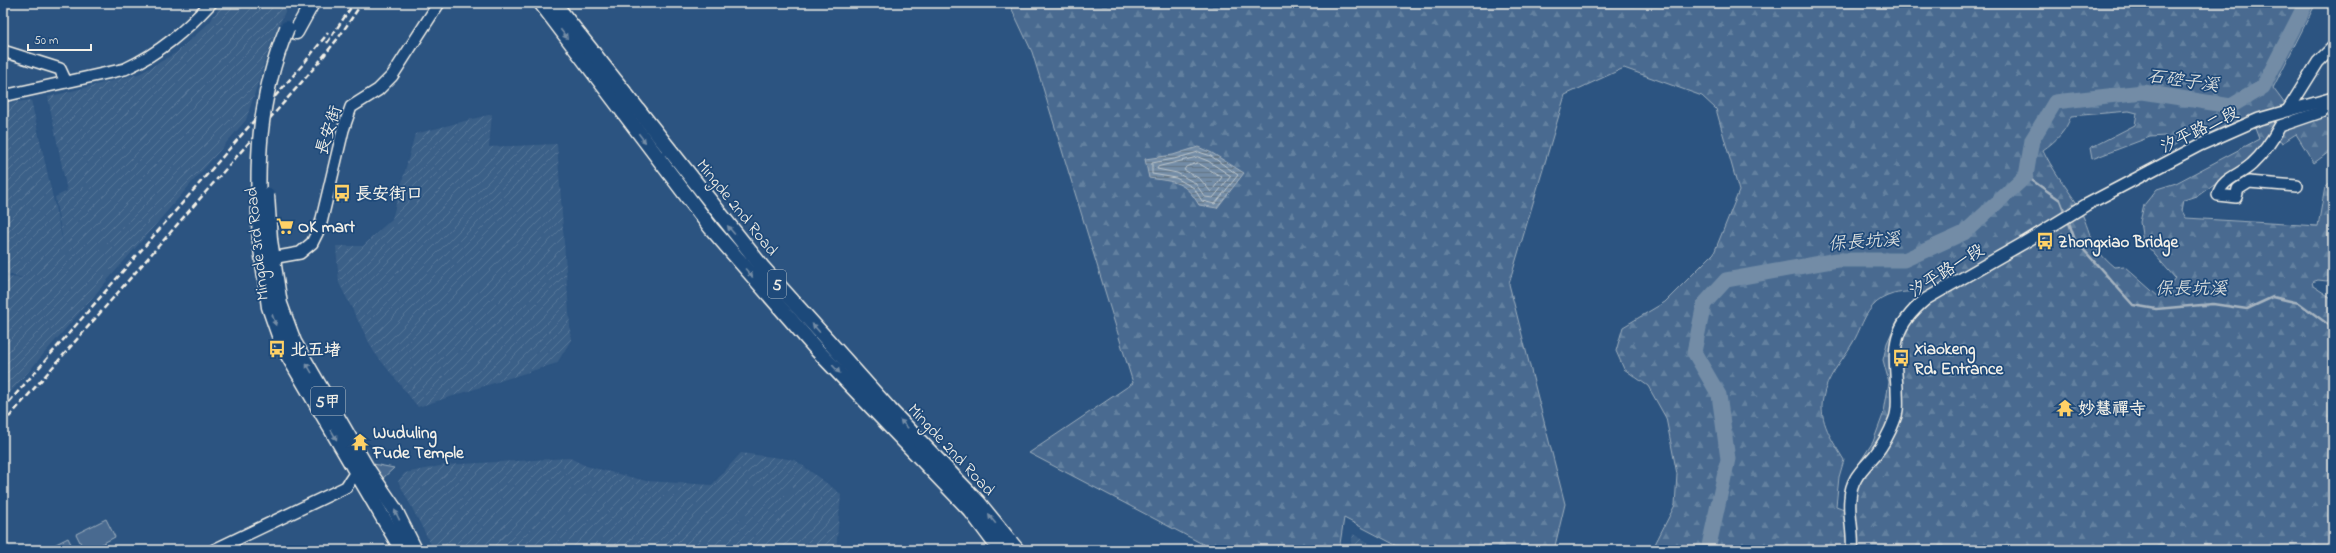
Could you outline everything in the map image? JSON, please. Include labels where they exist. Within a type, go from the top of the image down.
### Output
[{"type":"main road","name":"Mingde 3rd Road","points":[[301,3],[291,30],[268,80],[263,108],[257,178],[267,259],[269,307],[283,347],[375,490],[402,550]]},
{"type":"main road","name":"Mingde 3rd Road","points":[[291,30],[312,3]]},
{"type":"main road","name":"Mingde 2nd Road","points":[[540,3],[711,228],[818,350],[971,511],[1000,550]]},
{"type":"main road","name":"Mingde 2nd Road","points":[[554,3],[763,268],[890,410],[978,502],[1017,550]]},
{"type":"main road","name":"Mingde 3rd Road","points":[[375,490],[394,508],[414,550]]},
{"type":"street","points":[[3,96],[125,69],[146,59],[172,42],[211,3]]},
{"type":"street","name":"長安街","points":[[267,259],[300,253],[312,243],[320,227],[343,130],[351,107],[378,90],[392,76],[438,3]]},
{"type":"street","points":[[2288,110],[2318,62],[2333,47]]},
{"type":"street","points":[[3,51],[60,69],[66,82]]},
{"type":"street","points":[[2298,186],[2249,182],[2238,189],[2236,197],[2218,195],[2229,178],[2244,171],[2271,145],[2280,126],[2321,112],[2333,98]]},
{"type":"street","name":"汐平路二段","points":[[2053,225],[2086,204],[2214,138],[2259,119],[2333,98]]},
{"type":"street","name":"汐平路一段","points":[[1852,550],[1853,537],[1850,499],[1852,488],[1859,471],[1875,455],[1895,420],[1898,403],[1894,352],[1897,334],[1912,311],[1926,299],[2053,225]]},
{"type":"street","points":[[346,487],[359,467]]},
{"type":"street","points":[[214,550],[346,487],[375,490]]},
{"type":"shaded area","points":[[222,3],[289,3],[271,42],[246,120],[3,401],[3,277],[24,278],[3,273],[3,104],[31,100],[64,247],[55,197],[67,191],[48,97],[139,74],[176,53],[210,22]]},
{"type":"shaded area","points":[[492,114],[489,147],[557,144],[571,340],[557,363],[418,407],[374,352],[339,283],[336,246],[363,246],[392,219],[415,134]]},
{"type":"shaded area","points":[[741,453],[795,460],[841,494],[836,550],[434,550],[398,481],[405,473],[445,465],[570,458],[586,466],[646,481],[712,485]]},
{"type":"shaded area","points":[[1353,534],[1381,550],[1350,550]]},
{"type":"green space","points":[[1009,3],[2316,3],[2273,88],[2294,116],[2323,107],[2330,124],[2333,124],[2333,149],[2314,163],[2296,134],[2282,143],[2268,134],[2254,155],[2199,195],[2184,200],[2182,211],[2186,218],[2318,226],[2325,187],[2333,180],[2333,276],[2327,281],[2318,280],[2312,282],[2313,286],[2333,299],[2333,550],[1652,550],[1675,505],[1677,474],[1666,418],[1648,386],[1624,369],[1616,351],[1623,327],[1665,302],[1714,253],[1739,191],[1716,109],[1702,96],[1624,68],[1565,95],[1509,284],[1565,504],[1554,550],[1405,550],[1344,518],[1339,550],[1214,550],[1029,453],[1133,383],[1032,52]],"holes":[[[2129,111],[2137,113],[2135,125],[2090,148],[2092,159],[2150,137],[2165,136],[2173,146],[2192,134],[2208,134],[2250,115],[2259,139],[2176,183],[2157,189],[2144,205],[2140,222],[2143,241],[2175,278],[2160,298],[2124,266],[2114,267],[2098,251],[2076,202],[2054,170],[2043,150],[2060,135],[2071,116]],[[1921,291],[1897,321],[1887,343],[1883,360],[1889,382],[1884,412],[1873,442],[1854,471],[1844,509],[1836,506],[1839,477],[1844,460],[1831,438],[1823,414],[1823,398],[1827,384],[1855,339],[1868,312],[1877,302],[1892,294]]]},
{"type":"green space","points":[[373,464],[394,468],[382,479]]},
{"type":"green space","points":[[106,519],[115,537],[90,550],[84,550],[76,534]]},
{"type":"green space","points":[[68,538],[74,550],[44,550]]},
{"type":"water","points":[[1198,147],[1212,153],[1244,173],[1217,208],[1199,205],[1189,191],[1178,184],[1149,178],[1145,159],[1173,155]]},
{"type":"waterway","name":"保長坑溪","points":[[1708,550],[1728,459],[1719,395],[1694,352],[1704,304],[1726,280],[1837,260],[1904,260],[1964,233],[2026,176],[2032,140],[2055,102],[2143,92],[2231,106],[2263,87],[2306,3]]},
{"type":"waterway","name":"保長坑溪","points":[[2026,176],[2060,200],[2065,213]]},
{"type":"waterway","name":"保長坑溪","points":[[2068,220],[2075,240],[2133,305],[2156,309],[2213,304],[2247,309],[2273,297],[2299,303],[2333,328]]},
{"type":"railway","points":[[327,43],[354,3]]},
{"type":"railway","points":[[3,424],[314,68],[339,37],[362,3]]},
{"type":"railway","points":[[3,409],[305,62],[328,33]]},
{"type":"place","name":"長安街口","points":[[342,193]]},
{"type":"place","name":"OK mart","points":[[285,226]]},
{"type":"place","name":"Zhongxiao Bridge","points":[[2045,241]]},
{"type":"place","name":"北五堵","points":[[277,349]]},
{"type":"place","name":"Xiaokeng Rd. Entrance","points":[[1901,358]]},
{"type":"place","name":"妙慧禪寺","points":[[2065,408]]},
{"type":"place","name":"Wuduling Fude Temple","points":[[360,442]]},
{"type":"water label","name":"石硿子溪","points":[[2183,80]]}]
